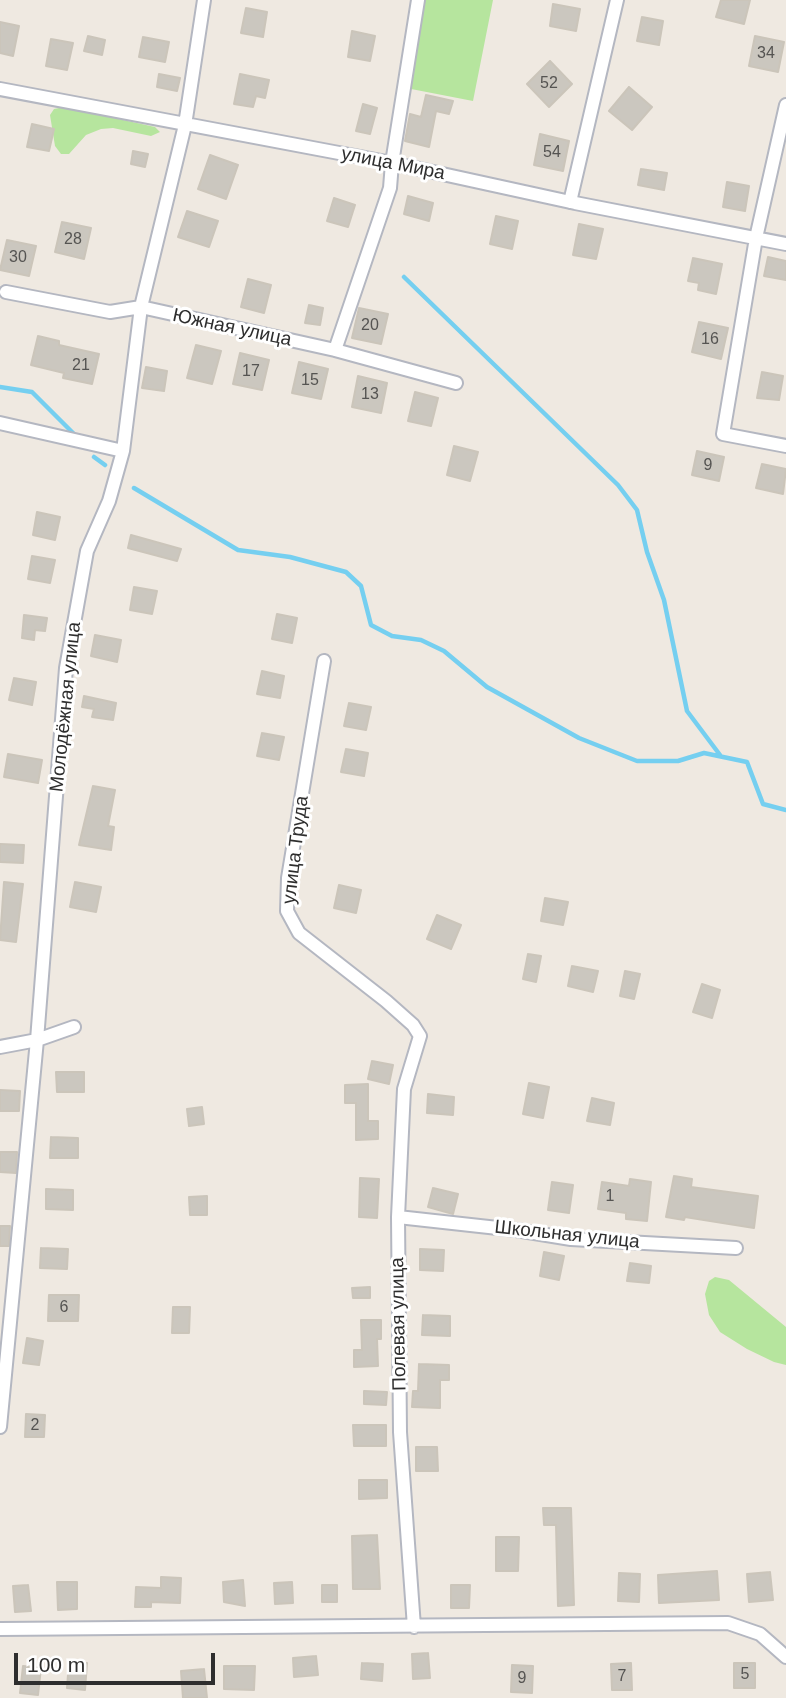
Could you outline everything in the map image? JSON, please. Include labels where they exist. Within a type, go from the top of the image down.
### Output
[{"type":"street","name":"Молодёжная улица","points":[[0,1427],[37,1040],[66,668],[87,551],[110,501],[122,451],[141,307],[186,125],[204,0]]},
{"type":"street","points":[[335,350],[390,188],[418,0]]},
{"type":"street","points":[[570,202],[617,0]]},
{"type":"street","name":"улица Мира","points":[[0,89],[392,163],[570,202],[786,244]]},
{"type":"street","points":[[786,105],[756,238],[723,434],[786,446]]},
{"type":"street","name":"Южная улица","points":[[6,292],[110,312],[141,307],[335,350],[456,383]]},
{"type":"street","points":[[0,423],[122,451]]},
{"type":"street","name":"улица Труда","points":[[324,661],[288,878],[287,911],[299,933],[386,1001],[413,1026]]},
{"type":"street","name":"Полевая улица","points":[[413,1026],[420,1036],[404,1089],[398,1217],[400,1432],[414,1627]]},
{"type":"street","points":[[0,1046],[37,1040],[74,1027]]},
{"type":"street","name":"Школьная улица","points":[[398,1217],[571,1239],[736,1248]]},
{"type":"street","points":[[0,1629],[728,1623],[744,1627],[767,1639],[786,1657]]},
{"type":"green space","points":[[423,0],[493,0],[473,101],[406,88]]},
{"type":"green space","points":[[64,107],[155,127],[160,132],[151,136],[113,128],[101,129],[86,135],[69,154],[61,154],[55,146],[50,115],[54,109]]},
{"type":"green space","points":[[715,1277],[729,1280],[786,1327],[786,1365],[747,1349],[720,1332],[709,1315],[705,1294],[709,1281]]},
{"type":"building","points":[[721,0],[750,0],[744,24],[716,17]]},
{"type":"building","points":[[553,4],[580,9],[576,31],[550,26]]},
{"type":"building","points":[[246,8],[267,12],[263,37],[241,33]]},
{"type":"building","points":[[642,17],[663,21],[659,45],[637,41]]},
{"type":"building","points":[[0,22],[19,26],[13,56],[0,53]]},
{"type":"building","points":[[352,31],[375,36],[370,61],[348,57]]},
{"type":"building","points":[[88,36],[105,40],[102,55],[84,51]]},
{"type":"building","points":[[755,36],[784,42],[778,72],[749,66]]},
{"type":"building","points":[[143,37],[169,42],[165,62],[139,57]]},
{"type":"building","points":[[51,39],[73,43],[67,70],[46,66]]},
{"type":"building","points":[[550,61],[572,84],[549,107],[527,84]]},
{"type":"building","points":[[159,74],[180,78],[177,91],[157,87]]},
{"type":"building","points":[[240,74],[269,80],[265,98],[256,96],[253,107],[234,104]]},
{"type":"building","points":[[629,87],[652,107],[632,130],[609,111]]},
{"type":"building","points":[[426,95],[453,101],[449,114],[436,111],[429,147],[405,141],[410,114],[421,117]]},
{"type":"building","points":[[363,104],[377,108],[370,134],[356,131]]},
{"type":"building","points":[[32,124],[54,129],[49,151],[27,147]]},
{"type":"building","points":[[540,134],[569,141],[563,171],[534,165]]},
{"type":"building","points":[[133,151],[148,154],[145,167],[131,164]]},
{"type":"building","points":[[210,155],[238,165],[226,199],[198,189]]},
{"type":"building","points":[[641,169],[667,173],[664,190],[638,185]]},
{"type":"building","points":[[727,182],[749,186],[745,211],[723,207]]},
{"type":"building","points":[[408,196],[433,203],[429,221],[404,214]]},
{"type":"building","points":[[334,198],[355,205],[348,227],[327,221]]},
{"type":"building","points":[[187,211],[218,221],[209,247],[178,237]]},
{"type":"building","points":[[496,216],[518,221],[512,249],[490,244]]},
{"type":"building","points":[[62,222],[91,228],[84,259],[55,252]]},
{"type":"building","points":[[579,224],[603,229],[596,259],[573,255]]},
{"type":"building","points":[[7,240],[36,246],[29,276],[0,270]]},
{"type":"building","points":[[768,257],[786,261],[786,280],[764,276]]},
{"type":"building","points":[[693,258],[722,264],[716,294],[698,290],[699,283],[688,281]]},
{"type":"building","points":[[248,279],[271,285],[264,313],[241,307]]},
{"type":"building","points":[[309,305],[323,308],[320,325],[305,323]]},
{"type":"building","points":[[359,308],[388,314],[381,344],[352,338]]},
{"type":"building","points":[[699,322],[728,328],[721,359],[692,352]]},
{"type":"building","points":[[38,336],[59,341],[59,345],[99,354],[92,384],[63,378],[64,373],[31,365]]},
{"type":"building","points":[[196,345],[221,351],[212,384],[187,378]]},
{"type":"building","points":[[240,353],[269,360],[262,390],[233,384]]},
{"type":"building","points":[[299,362],[328,369],[321,399],[292,393]]},
{"type":"building","points":[[146,367],[167,371],[164,391],[142,388]]},
{"type":"building","points":[[762,372],[783,376],[779,400],[757,398]]},
{"type":"building","points":[[358,376],[387,383],[381,413],[352,407]]},
{"type":"building","points":[[415,392],[438,398],[431,426],[408,421]]},
{"type":"building","points":[[454,446],[478,452],[470,481],[447,475]]},
{"type":"building","points":[[697,451],[724,457],[719,481],[692,475]]},
{"type":"building","points":[[762,464],[786,469],[783,494],[756,488]]},
{"type":"building","points":[[37,512],[60,517],[55,540],[33,535]]},
{"type":"building","points":[[131,535],[181,549],[177,561],[128,548]]},
{"type":"building","points":[[32,556],[55,560],[50,583],[28,579]]},
{"type":"building","points":[[134,587],[157,591],[152,614],[130,610]]},
{"type":"building","points":[[277,614],[297,618],[292,643],[272,639]]},
{"type":"building","points":[[24,615],[47,618],[45,631],[35,630],[34,640],[22,638]]},
{"type":"building","points":[[95,635],[121,640],[117,662],[91,656]]},
{"type":"building","points":[[262,671],[284,676],[280,698],[257,694]]},
{"type":"building","points":[[14,678],[36,682],[32,705],[9,700]]},
{"type":"building","points":[[84,696],[116,703],[113,720],[92,717],[94,709],[82,707]]},
{"type":"building","points":[[349,703],[371,707],[366,730],[344,726]]},
{"type":"building","points":[[262,733],[284,737],[279,760],[257,756]]},
{"type":"building","points":[[346,749],[368,753],[364,776],[341,772]]},
{"type":"building","points":[[8,754],[42,760],[38,783],[4,777]]},
{"type":"building","points":[[93,786],[115,790],[108,826],[114,827],[111,850],[79,845]]},
{"type":"building","points":[[0,844],[24,845],[23,863],[0,862]]},
{"type":"building","points":[[4,882],[23,884],[16,942],[0,940]]},
{"type":"building","points":[[75,882],[101,887],[96,912],[70,907]]},
{"type":"building","points":[[339,885],[361,890],[356,913],[334,908]]},
{"type":"building","points":[[545,898],[568,902],[563,925],[541,921]]},
{"type":"building","points":[[437,915],[461,925],[451,949],[427,939]]},
{"type":"building","points":[[528,954],[541,956],[536,982],[523,979]]},
{"type":"building","points":[[572,966],[598,971],[593,992],[568,986]]},
{"type":"building","points":[[625,971],[640,974],[634,999],[620,996]]},
{"type":"building","points":[[702,984],[720,990],[712,1018],[693,1012]]},
{"type":"building","points":[[372,1061],[393,1065],[389,1084],[368,1079]]},
{"type":"building","points":[[56,1072],[84,1072],[84,1092],[57,1092]]},
{"type":"building","points":[[529,1083],[549,1087],[543,1118],[523,1114]]},
{"type":"building","points":[[368,1084],[368,1121],[378,1121],[378,1139],[356,1140],[356,1103],[345,1103],[345,1085]]},
{"type":"building","points":[[0,1090],[20,1091],[19,1111],[0,1111]]},
{"type":"building","points":[[428,1094],[454,1097],[453,1115],[427,1113]]},
{"type":"building","points":[[592,1098],[614,1103],[610,1125],[587,1121]]},
{"type":"building","points":[[202,1107],[204,1124],[189,1126],[187,1109]]},
{"type":"building","points":[[51,1137],[78,1138],[78,1158],[50,1158]]},
{"type":"building","points":[[0,1152],[17,1152],[16,1173],[0,1172]]},
{"type":"building","points":[[674,1176],[692,1179],[691,1187],[758,1196],[754,1228],[685,1217],[684,1220],[666,1217]]},
{"type":"building","points":[[360,1178],[379,1179],[377,1218],[359,1217]]},
{"type":"building","points":[[630,1179],[651,1182],[647,1221],[626,1219],[626,1213],[598,1209],[602,1182],[629,1186]]},
{"type":"building","points":[[552,1182],[573,1185],[569,1213],[548,1210]]},
{"type":"building","points":[[433,1188],[458,1194],[453,1214],[428,1207]]},
{"type":"building","points":[[46,1189],[73,1190],[73,1210],[46,1209]]},
{"type":"building","points":[[207,1196],[207,1215],[190,1215],[189,1197]]},
{"type":"building","points":[[0,1226],[10,1226],[9,1246],[0,1246]]},
{"type":"building","points":[[41,1248],[68,1249],[67,1269],[40,1268]]},
{"type":"building","points":[[420,1249],[444,1250],[443,1271],[420,1270]]},
{"type":"building","points":[[544,1252],[564,1256],[559,1280],[540,1276]]},
{"type":"building","points":[[630,1263],[651,1266],[649,1283],[627,1281]]},
{"type":"building","points":[[370,1287],[370,1298],[353,1298],[352,1288]]},
{"type":"building","points":[[49,1295],[79,1295],[78,1321],[48,1321]]},
{"type":"building","points":[[173,1307],[190,1307],[189,1333],[172,1333]]},
{"type":"building","points":[[423,1315],[450,1316],[450,1336],[422,1335]]},
{"type":"building","points":[[361,1320],[381,1320],[381,1339],[377,1339],[378,1366],[354,1367],[354,1350],[362,1350]]},
{"type":"building","points":[[27,1338],[43,1341],[39,1365],[23,1363]]},
{"type":"building","points":[[419,1364],[449,1365],[449,1380],[440,1380],[440,1408],[412,1407],[413,1391],[418,1391]]},
{"type":"building","points":[[364,1391],[387,1392],[386,1405],[364,1404]]},
{"type":"building","points":[[26,1414],[45,1415],[44,1437],[25,1437]]},
{"type":"building","points":[[353,1425],[386,1425],[386,1446],[354,1446]]},
{"type":"building","points":[[416,1447],[437,1447],[438,1471],[416,1471]]},
{"type":"building","points":[[359,1480],[387,1480],[387,1498],[359,1499]]},
{"type":"building","points":[[543,1508],[571,1508],[574,1605],[558,1606],[556,1525],[544,1525]]},
{"type":"building","points":[[377,1535],[380,1589],[353,1589],[352,1536]]},
{"type":"building","points":[[496,1537],[519,1537],[518,1571],[496,1571]]},
{"type":"building","points":[[717,1571],[719,1600],[659,1603],[658,1575]]},
{"type":"building","points":[[770,1572],[773,1600],[749,1602],[747,1574]]},
{"type":"building","points":[[619,1573],[640,1574],[639,1602],[618,1601]]},
{"type":"building","points":[[161,1577],[181,1578],[180,1603],[151,1602],[151,1607],[135,1607],[136,1587],[161,1588]]},
{"type":"building","points":[[243,1580],[245,1606],[224,1602],[223,1582]]},
{"type":"building","points":[[57,1582],[77,1582],[77,1609],[58,1610]]},
{"type":"building","points":[[292,1582],[293,1603],[275,1604],[274,1583]]},
{"type":"building","points":[[28,1585],[31,1611],[15,1612],[13,1586]]},
{"type":"building","points":[[322,1585],[337,1585],[337,1602],[322,1602]]},
{"type":"building","points":[[451,1585],[470,1585],[469,1608],[451,1608]]},
{"type":"building","points":[[428,1653],[430,1678],[413,1679],[412,1654]]},
{"type":"building","points":[[316,1656],[318,1675],[294,1677],[293,1658]]},
{"type":"building","points":[[69,1661],[87,1663],[85,1690],[67,1688]]},
{"type":"building","points":[[362,1663],[383,1664],[382,1681],[361,1679]]},
{"type":"building","points":[[631,1663],[632,1690],[612,1690],[611,1664]]},
{"type":"building","points":[[734,1663],[755,1663],[755,1688],[734,1688]]},
{"type":"building","points":[[512,1665],[533,1666],[532,1693],[511,1692]]},
{"type":"building","points":[[23,1666],[41,1668],[38,1695],[20,1693]]},
{"type":"building","points":[[224,1666],[255,1666],[254,1690],[224,1689]]},
{"type":"building","points":[[204,1669],[207,1698],[183,1698],[181,1671]]},
{"type":"waterway","points":[[404,277],[618,485],[637,510],[647,552],[664,600],[687,711],[720,755]]},
{"type":"waterway","points":[[0,387],[32,392],[75,435]]},
{"type":"waterway","points":[[94,457],[105,465]]},
{"type":"waterway","points":[[134,488],[238,550],[290,557],[346,572],[361,586],[371,625],[392,636],[421,640],[444,651],[487,687],[579,738],[637,761],[678,761],[704,753],[747,762],[763,804],[786,810]]}]
